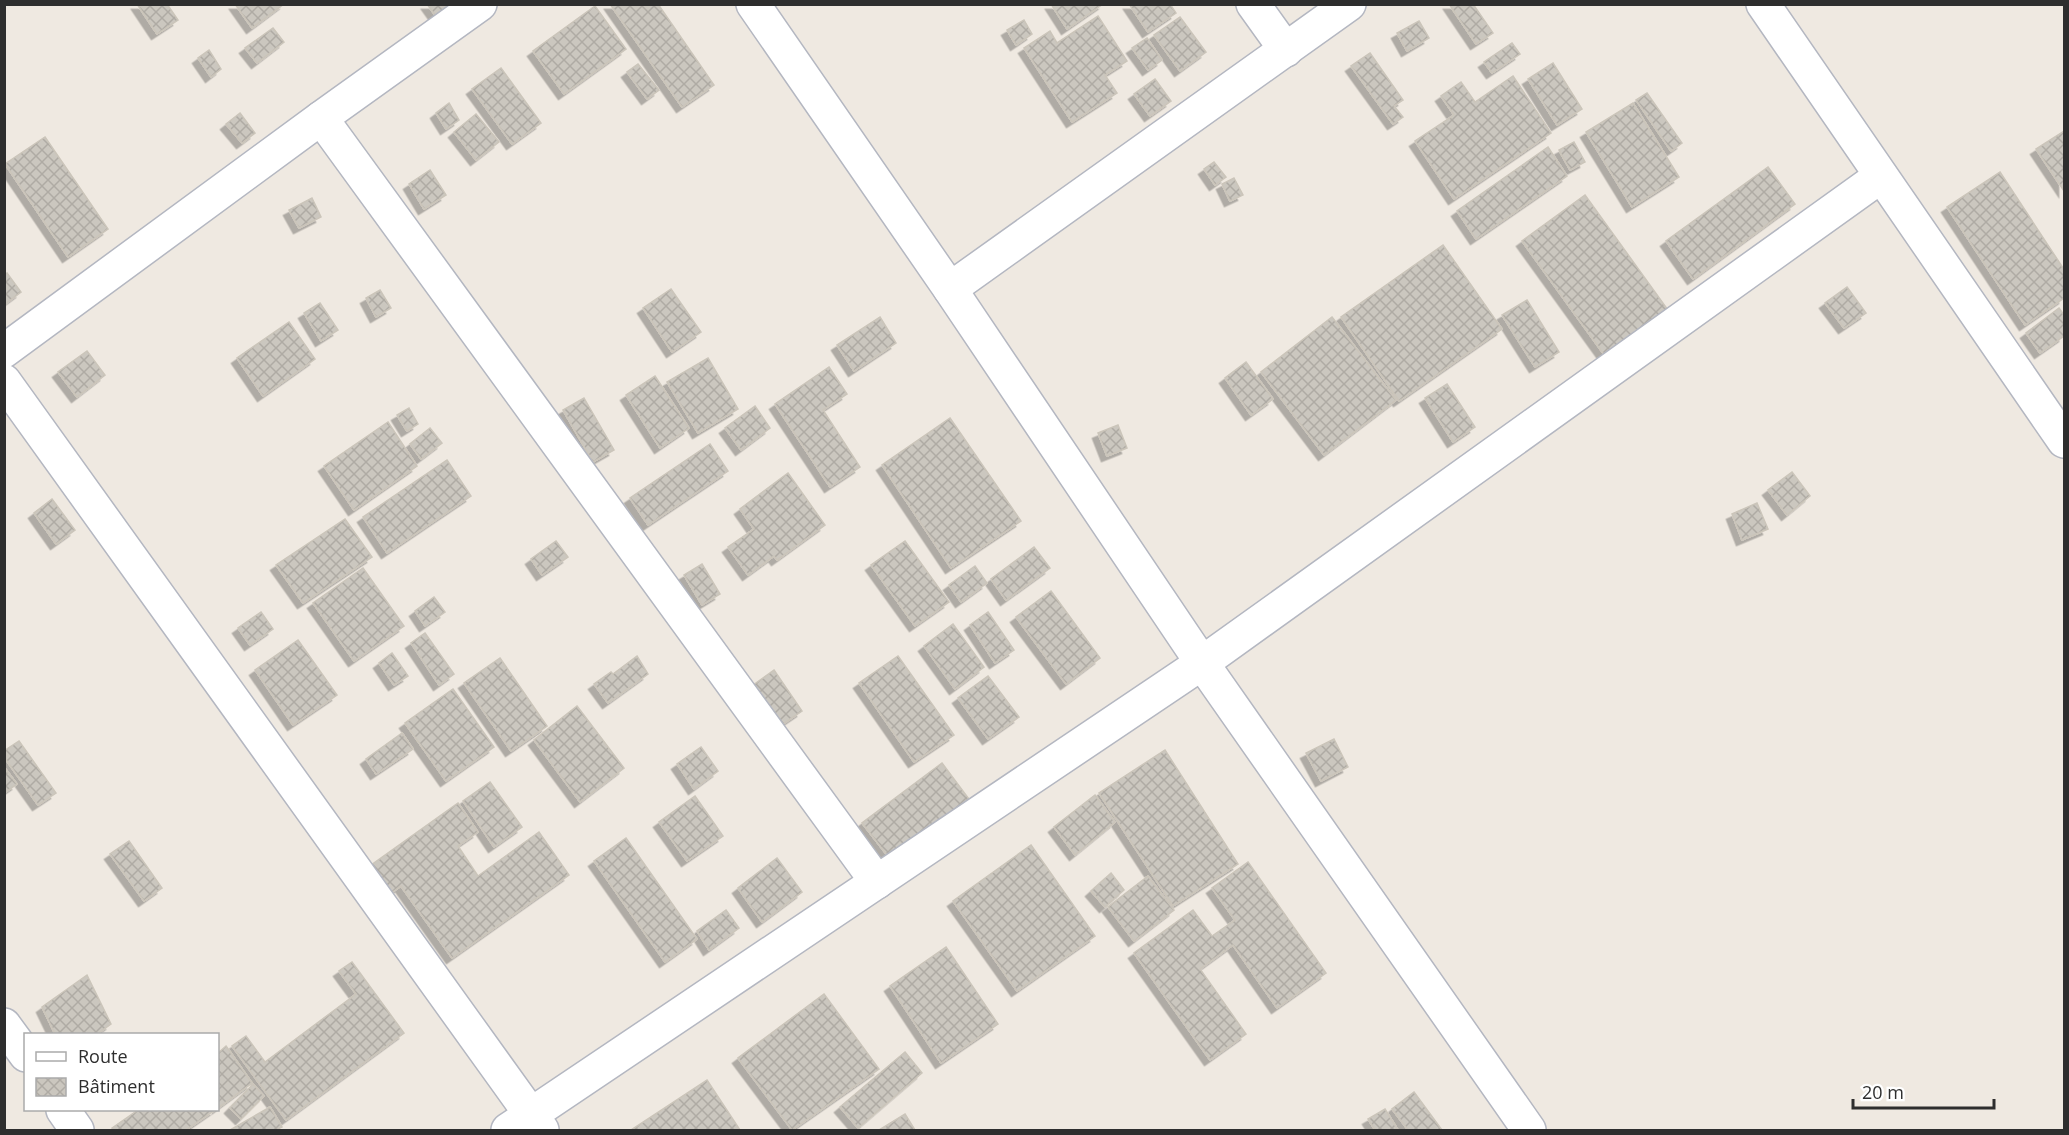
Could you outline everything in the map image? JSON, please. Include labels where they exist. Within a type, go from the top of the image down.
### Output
[{"type":"street","points":[[4,351],[480,4]]},
{"type":"street","points":[[753,4],[1202,663],[1529,1131]]},
{"type":"street","points":[[1253,4],[1286,50]]},
{"type":"street","points":[[950,290],[1349,4]]},
{"type":"street","points":[[1763,4],[2064,441]]},
{"type":"street","points":[[321,118],[877,882]]},
{"type":"street","points":[[4,381],[527,1125],[877,882],[1202,663],[1881,176]]},
{"type":"street","points":[[4,1025],[24,1052]]},
{"type":"street","points":[[64,1111],[77,1131]]},
{"type":"building","points":[[137,4],[167,4],[178,20],[157,34]]},
{"type":"building","points":[[235,4],[284,4],[252,28]]},
{"type":"building","points":[[427,4],[457,4],[437,18]]},
{"type":"building","points":[[610,4],[658,4],[714,85],[682,107]]},
{"type":"building","points":[[1051,4],[1103,4],[1067,29]]},
{"type":"building","points":[[1129,4],[1170,4],[1176,13],[1148,32]]},
{"type":"building","points":[[1449,4],[1473,4],[1493,33],[1476,44]]},
{"type":"building","points":[[595,6],[626,49],[564,94],[533,51]]},
{"type":"building","points":[[1098,16],[1127,61],[1105,75],[1117,93],[1072,122],[1024,48],[1050,31],[1057,43]]},
{"type":"building","points":[[1180,17],[1206,52],[1180,71],[1154,35]]},
{"type":"building","points":[[1024,20],[1032,34],[1016,45],[1007,30]]},
{"type":"building","points":[[1419,21],[1429,38],[1407,51],[1397,33]]},
{"type":"building","points":[[273,28],[284,42],[257,63],[245,48]]},
{"type":"building","points":[[1147,38],[1162,60],[1148,70],[1132,48]]},
{"type":"building","points":[[1512,43],[1520,54],[1492,73],[1484,62]]},
{"type":"building","points":[[209,50],[221,69],[211,77],[198,58]]},
{"type":"building","points":[[1370,53],[1403,100],[1394,106],[1403,117],[1393,124],[1351,66]]},
{"type":"building","points":[[1553,63],[1582,109],[1557,125],[1528,79]]},
{"type":"building","points":[[638,64],[659,90],[647,99],[627,72]]},
{"type":"building","points":[[501,68],[541,123],[512,144],[472,89]]},
{"type":"building","points":[[1513,76],[1551,133],[1454,199],[1415,141],[1454,115],[1441,96],[1461,82],[1475,102]]},
{"type":"building","points":[[1155,79],[1171,101],[1150,116],[1134,94]]},
{"type":"building","points":[[1647,93],[1682,143],[1671,151],[1636,100]]},
{"type":"building","points":[[449,103],[459,120],[446,129],[436,113]]},
{"type":"building","points":[[1633,103],[1679,177],[1632,207],[1586,132]]},
{"type":"building","points":[[240,113],[255,133],[242,143],[226,124]]},
{"type":"building","points":[[476,114],[499,142],[476,160],[454,132]]},
{"type":"building","points":[[2064,131],[2064,191],[2036,149]]},
{"type":"building","points":[[45,137],[108,229],[68,257],[5,164]]},
{"type":"building","points":[[1574,142],[1585,162],[1570,170],[1559,150]]},
{"type":"building","points":[[1548,147],[1567,176],[1476,239],[1457,211]]},
{"type":"building","points":[[1214,162],[1226,177],[1215,185],[1204,169]]},
{"type":"building","points":[[1768,167],[1795,204],[1693,279],[1666,241]]},
{"type":"building","points":[[430,170],[446,195],[424,209],[409,184]]},
{"type":"building","points":[[2000,172],[2064,267],[2064,298],[2025,325],[1947,207]]},
{"type":"building","points":[[1234,178],[1243,195],[1230,201],[1222,184]]},
{"type":"building","points":[[1585,195],[1668,310],[1605,356],[1522,241]]},
{"type":"building","points":[[312,198],[321,217],[299,228],[289,210]]},
{"type":"building","points":[[1443,245],[1502,329],[1399,401],[1341,317]]},
{"type":"building","points":[[7,273],[21,292],[5,304],[4,275]]},
{"type":"building","points":[[1847,287],[1866,313],[1844,328],[1825,303]]},
{"type":"building","points":[[671,289],[701,332],[672,352],[643,308]]},
{"type":"building","points":[[380,290],[391,308],[376,317],[366,298]]},
{"type":"building","points":[[1527,300],[1559,352],[1535,367],[1502,315]]},
{"type":"building","points":[[320,303],[338,330],[321,341],[304,313]]},
{"type":"building","points":[[2059,308],[2064,315],[2064,336],[2040,353],[2026,333]]},
{"type":"building","points":[[880,317],[896,343],[854,371],[837,345]]},
{"type":"building","points":[[1332,317],[1396,400],[1324,455],[1261,372]]},
{"type":"building","points":[[289,322],[315,359],[263,396],[237,358]]},
{"type":"building","points":[[87,351],[105,375],[77,397],[58,372]]},
{"type":"building","points":[[708,358],[738,409],[698,433],[667,382]]},
{"type":"building","points":[[1246,362],[1273,399],[1251,415],[1225,378]]},
{"type":"building","points":[[829,367],[847,394],[823,410],[860,467],[830,487],[775,404]]},
{"type":"building","points":[[655,376],[689,428],[660,448],[626,395]]},
{"type":"building","points":[[1447,384],[1475,427],[1453,442],[1425,398]]},
{"type":"building","points":[[584,398],[614,450],[593,462],[563,410]]},
{"type":"building","points":[[755,406],[770,428],[741,450],[725,428]]},
{"type":"building","points":[[409,408],[418,424],[407,431],[397,415]]},
{"type":"building","points":[[950,418],[1021,521],[951,568],[882,465]]},
{"type":"building","points":[[388,422],[417,466],[354,510],[324,466]]},
{"type":"building","points":[[1118,425],[1127,448],[1107,456],[1098,433]]},
{"type":"building","points":[[430,428],[442,443],[421,459],[410,444]]},
{"type":"building","points":[[710,444],[728,471],[648,525],[630,498]]},
{"type":"building","points":[[447,460],[471,496],[387,553],[363,517]]},
{"type":"building","points":[[1792,472],[1810,496],[1787,515],[1768,490]]},
{"type":"building","points":[[788,473],[825,525],[777,560],[774,556],[748,575],[728,547],[754,529],[740,509]]},
{"type":"building","points":[[52,499],[75,530],[56,544],[34,513]]},
{"type":"building","points":[[1757,503],[1768,529],[1742,540],[1732,514]]},
{"type":"building","points":[[345,519],[372,557],[303,603],[276,565]]},
{"type":"building","points":[[556,541],[568,557],[542,575],[531,559]]},
{"type":"building","points":[[905,541],[949,602],[915,626],[871,565]]},
{"type":"building","points":[[1034,547],[1050,568],[1006,600],[991,579]]},
{"type":"building","points":[[702,564],[720,594],[702,605],[684,575]]},
{"type":"building","points":[[975,566],[987,583],[961,602],[949,585]]},
{"type":"building","points":[[363,568],[404,626],[354,661],[313,603]]},
{"type":"building","points":[[1051,591],[1100,658],[1066,684],[1016,617]]},
{"type":"building","points":[[434,597],[445,612],[425,626],[415,611]]},
{"type":"building","points":[[261,612],[273,629],[250,645],[238,628]]},
{"type":"building","points":[[988,612],[1014,650],[995,663],[970,625]]},
{"type":"building","points":[[953,624],[984,667],[955,689],[924,646]]},
{"type":"building","points":[[425,633],[454,674],[439,685],[411,643]]},
{"type":"building","points":[[298,640],[337,695],[293,725],[255,670]]},
{"type":"building","points":[[392,653],[408,676],[394,685],[379,663]]},
{"type":"building","points":[[637,656],[648,674],[608,703],[594,684],[611,672],[613,674]]},
{"type":"building","points":[[898,656],[954,735],[914,762],[859,683]]},
{"type":"building","points":[[500,658],[547,726],[511,751],[464,683]]},
{"type":"building","points":[[774,670],[802,711],[780,726],[752,686]]},
{"type":"building","points":[[988,676],[1019,717],[988,739],[958,698]]},
{"type":"building","points":[[453,689],[494,747],[446,781],[405,723]]},
{"type":"building","points":[[577,706],[624,768],[580,802],[534,740]]},
{"type":"building","points":[[402,733],[413,749],[376,774],[366,759]]},
{"type":"building","points":[[1334,739],[1348,767],[1321,781],[1306,753]]},
{"type":"building","points":[[19,741],[56,793],[38,805],[4,757],[4,751]]},
{"type":"building","points":[[701,747],[718,771],[694,789],[677,764]]},
{"type":"building","points":[[1165,750],[1238,864],[1173,906],[1099,793]]},
{"type":"building","points":[[942,763],[969,799],[890,859],[862,823]]},
{"type":"building","points":[[4,767],[17,784],[4,793]]},
{"type":"building","points":[[490,782],[522,827],[494,847],[463,801]]},
{"type":"building","points":[[1095,795],[1115,822],[1075,855],[1054,827]]},
{"type":"building","points":[[695,796],[723,836],[687,861],[659,822]]},
{"type":"building","points":[[458,803],[478,832],[458,846],[478,876],[539,832],[569,875],[452,958],[401,886],[387,896],[367,868]]},
{"type":"building","points":[[626,838],[697,939],[665,962],[594,861]]},
{"type":"building","points":[[129,841],[162,888],[144,901],[110,854]]},
{"type":"building","points":[[1031,845],[1095,936],[1017,991],[953,901]]},
{"type":"building","points":[[777,858],[802,892],[762,922],[738,888]]},
{"type":"building","points":[[1248,862],[1326,973],[1277,1008],[1233,945],[1200,969],[1246,1034],[1210,1060],[1134,953],[1193,910],[1212,936],[1235,920],[1212,888]]},
{"type":"building","points":[[1111,873],[1124,890],[1105,907],[1091,891]]},
{"type":"building","points":[[1148,876],[1174,910],[1134,941],[1108,907]]},
{"type":"building","points":[[726,910],[739,928],[709,950],[697,931]]},
{"type":"building","points":[[946,947],[998,1024],[941,1063],[890,986]]},
{"type":"building","points":[[352,962],[404,1033],[286,1120],[232,1046],[246,1036],[265,1062],[356,994],[339,971]]},
{"type":"building","points":[[87,975],[111,1024],[98,1033],[55,1033],[42,1007]]},
{"type":"building","points":[[824,994],[879,1069],[792,1130],[738,1058]]},
{"type":"building","points":[[226,1046],[252,1083],[219,1107],[219,1052]]},
{"type":"building","points":[[905,1052],[922,1073],[858,1128],[840,1107]]},
{"type":"building","points":[[707,1080],[740,1130],[631,1130]]},
{"type":"building","points":[[253,1084],[264,1096],[241,1119],[230,1108]]},
{"type":"building","points":[[1414,1092],[1442,1130],[1408,1130],[1392,1109]]},
{"type":"building","points":[[270,1107],[282,1127],[276,1130],[230,1130]]},
{"type":"building","points":[[1385,1109],[1398,1130],[1375,1130],[1368,1119]]},
{"type":"building","points":[[137,1111],[214,1111],[186,1130],[114,1130],[112,1128]]},
{"type":"building","points":[[905,1114],[915,1130],[879,1130]]}]
